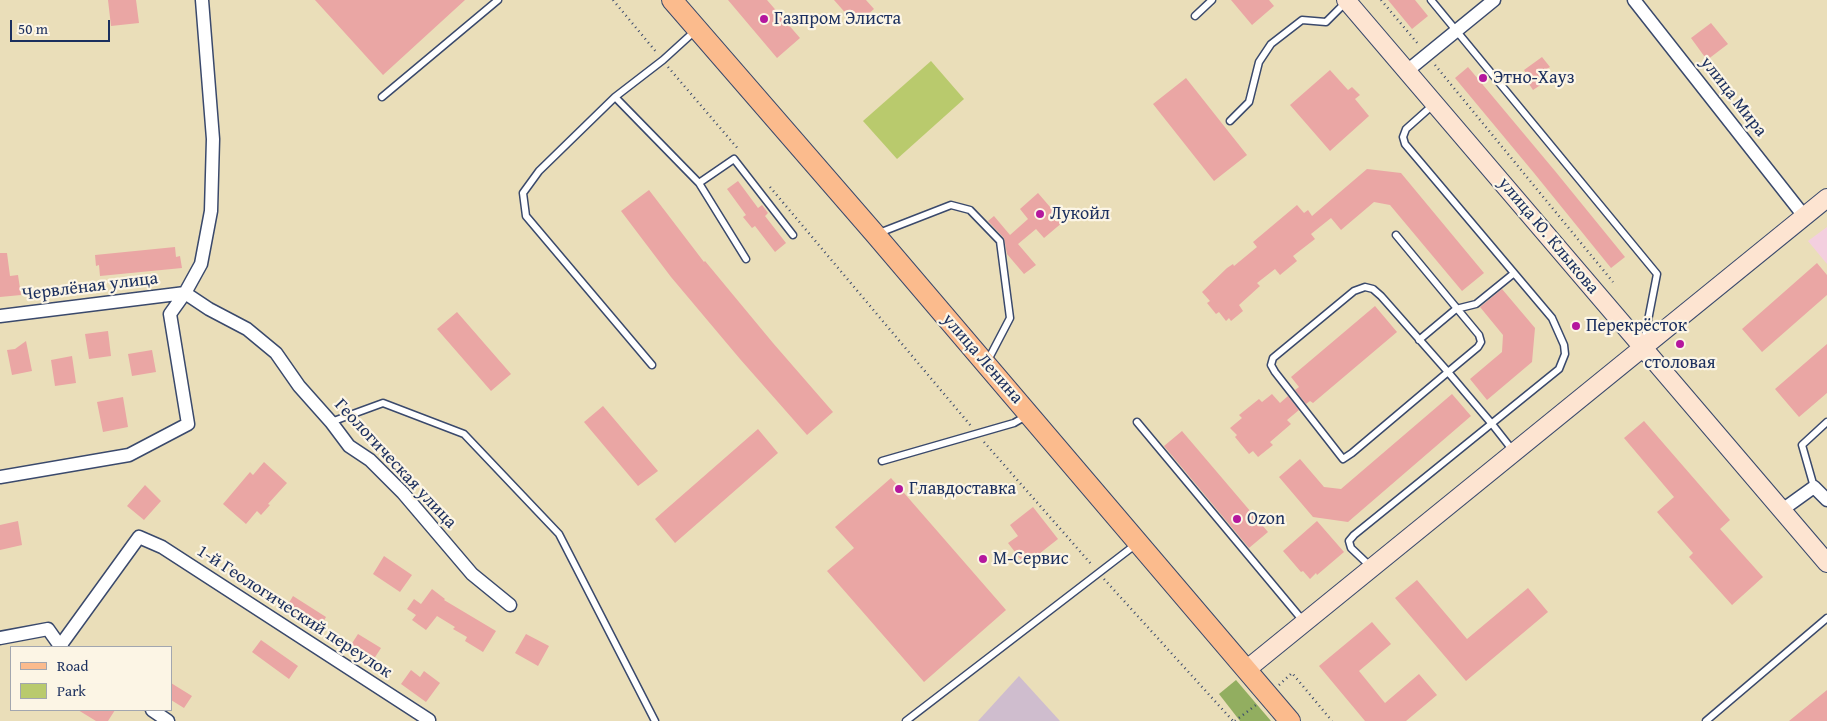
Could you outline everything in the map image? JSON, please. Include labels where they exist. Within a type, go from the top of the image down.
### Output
[{"type":"main road","name":"улица Ю. Клыкова","points":[[1347,0],[1827,563]]},
{"type":"main road","name":"улица Ленина","points":[[675,1],[1290,721]]},
{"type":"main road","points":[[1246,670],[1827,198]]},
{"type":"street","points":[[0,477],[129,455],[188,424],[170,314],[202,264],[211,211],[213,139],[202,0]]},
{"type":"street","points":[[1408,71],[1494,0]]},
{"type":"street","name":"улица Мира","points":[[1634,0],[1804,216]]},
{"type":"street","name":"Червлёная улица","points":[[0,316],[185,293]]},
{"type":"street","name":"Геологическая улица","points":[[185,293],[209,310],[246,329],[276,353],[299,386],[331,422],[349,446],[370,460],[403,493],[472,574],[510,605]]},
{"type":"street","points":[[1782,510],[1814,487],[1827,500]]},
{"type":"street","name":"1-й Геологический переулок","points":[[61,646],[139,537],[162,547],[429,720]]},
{"type":"street","points":[[0,638],[48,629],[61,646]]},
{"type":"street","points":[[153,711],[168,721]]},
{"type":"lane","points":[[382,97],[498,0]]},
{"type":"lane","points":[[1194,16],[1212,0]]},
{"type":"lane","points":[[1230,121],[1249,102],[1259,62],[1271,44],[1302,20],[1326,22],[1347,0]]},
{"type":"lane","points":[[1431,0],[1656,274],[1643,347]]},
{"type":"lane","points":[[652,365],[526,216],[523,193],[540,171],[614,97],[663,60],[697,29]]},
{"type":"lane","points":[[614,97],[699,183],[746,259]]},
{"type":"lane","points":[[1372,568],[1351,548],[1350,541],[1354,535],[1559,369],[1565,354],[1564,345],[1552,318],[1404,144],[1403,137],[1406,129],[1435,104]]},
{"type":"lane","points":[[699,183],[734,159],[793,235]]},
{"type":"lane","points":[[875,234],[951,205],[970,210],[1000,241],[1010,318],[986,364]]},
{"type":"lane","points":[[1396,236],[1479,335],[1481,342],[1478,347],[1448,372],[1352,454],[1343,459],[1271,365],[1273,358],[1354,291],[1365,287],[1373,289],[1448,372],[1514,452]]},
{"type":"lane","points":[[1419,340],[1456,308],[1476,304],[1513,274]]},
{"type":"lane","points":[[331,422],[383,402],[464,434],[559,534],[655,721]]},
{"type":"lane","points":[[882,461],[1022,420],[1029,414]]},
{"type":"lane","points":[[1136,422],[1304,622]]},
{"type":"lane","points":[[1814,487],[1802,445],[1827,422]]},
{"type":"lane","points":[[906,721],[1138,543]]},
{"type":"lane","points":[[1706,721],[1827,618]]},
{"type":"path","points":[[613,0],[740,151]]},
{"type":"path","points":[[1381,0],[1613,282]]},
{"type":"path","points":[[765,182],[977,434],[1099,574],[1234,721],[1259,703]]},
{"type":"path","points":[[1278,686],[1292,673],[1332,721]]},
{"type":"shaded area","points":[[1827,227],[1827,264],[1808,241]]},
{"type":"shaded area","points":[[1019,676],[1060,721],[978,721]]},
{"type":"green space","points":[[931,61],[964,99],[897,159],[863,121]]},
{"type":"green space","points":[[1236,680],[1271,721],[1240,721],[1219,694]]},
{"type":"building","points":[[108,0],[136,0],[139,23],[111,26]]},
{"type":"building","points":[[315,0],[465,0],[383,75]]},
{"type":"building","name":"Газпром Элиста","points":[[728,0],[767,0],[800,38],[777,58]]},
{"type":"building","points":[[834,0],[866,0],[874,9],[856,25]]},
{"type":"building","points":[[1231,0],[1269,0],[1274,6],[1252,25]]},
{"type":"building","points":[[1388,0],[1415,0],[1428,16],[1412,29]]},
{"type":"building","points":[[1711,23],[1728,44],[1707,60],[1691,38]]},
{"type":"building","points":[[1542,57],[1550,67],[1542,72],[1548,80],[1533,90],[1527,81],[1530,79],[1524,70]]},
{"type":"building","points":[[1468,67],[1625,257],[1611,268],[1455,78]]},
{"type":"building","points":[[1330,70],[1348,90],[1352,87],[1360,95],[1355,99],[1369,116],[1330,151],[1290,105]]},
{"type":"building","points":[[1186,78],[1247,155],[1214,181],[1153,104]]},
{"type":"building","points":[[1367,169],[1401,173],[1484,273],[1462,291],[1390,205],[1374,202],[1341,230],[1331,218],[1311,234],[1315,239],[1293,256],[1297,261],[1280,275],[1275,269],[1257,283],[1260,286],[1239,305],[1243,311],[1231,321],[1229,318],[1226,321],[1219,312],[1216,314],[1207,303],[1210,301],[1202,292],[1227,268],[1233,264],[1234,266],[1257,247],[1253,242],[1297,205],[1304,213],[1308,210],[1312,216]]},
{"type":"building","points":[[738,181],[758,208],[762,205],[768,213],[765,216],[786,243],[775,252],[755,226],[752,228],[743,217],[746,215],[727,189]]},
{"type":"building","points":[[649,190],[704,262],[833,412],[807,435],[671,277],[621,211]]},
{"type":"building","points":[[1038,193],[1063,222],[1044,238],[1036,229],[1018,244],[1036,265],[1024,274],[1007,254],[1004,238],[988,221],[994,216],[1010,235],[1028,219],[1020,209]]},
{"type":"building","points":[[175,247],[176,257],[180,256],[182,268],[100,276],[99,265],[96,266],[95,255]]},
{"type":"building","points":[[0,253],[7,253],[10,276],[18,275],[21,295],[0,297]]},
{"type":"building","points":[[1817,263],[1827,275],[1827,295],[1762,352],[1742,329]]},
{"type":"building","points":[[1502,289],[1535,328],[1532,362],[1487,400],[1470,379],[1502,352],[1503,335],[1480,307]]},
{"type":"building","points":[[1375,306],[1397,332],[1313,403],[1310,401],[1306,404],[1295,390],[1299,387],[1291,377]]},
{"type":"building","points":[[457,312],[511,374],[491,391],[437,329]]},
{"type":"building","points":[[108,331],[111,356],[89,359],[85,334]]},
{"type":"building","points":[[26,341],[32,371],[12,375],[7,350],[15,349]]},
{"type":"building","points":[[1827,344],[1827,393],[1799,417],[1775,389]]},
{"type":"building","points":[[152,350],[156,372],[132,376],[128,354]]},
{"type":"building","points":[[72,356],[76,383],[55,386],[51,360]]},
{"type":"building","points":[[1272,394],[1280,403],[1288,396],[1299,410],[1287,420],[1291,424],[1270,442],[1273,445],[1258,457],[1253,451],[1249,454],[1235,437],[1237,435],[1230,428],[1242,418],[1239,415],[1259,399],[1262,402]]},
{"type":"building","points":[[1452,394],[1471,416],[1348,522],[1313,517],[1279,477],[1300,459],[1324,487],[1341,489]]},
{"type":"building","points":[[123,397],[128,427],[103,432],[97,402]]},
{"type":"building","points":[[603,406],[658,471],[638,486],[584,422]]},
{"type":"building","points":[[1644,421],[1730,520],[1720,529],[1763,577],[1732,605],[1689,557],[1693,553],[1657,512],[1674,497],[1624,438]]},
{"type":"building","points":[[758,429],[778,453],[675,543],[655,519]]},
{"type":"building","points":[[1182,431],[1268,532],[1249,548],[1164,446]]},
{"type":"building","points":[[264,462],[287,483],[268,504],[270,505],[261,515],[257,511],[246,524],[223,504],[250,472],[253,475]]},
{"type":"building","points":[[891,478],[1006,610],[924,682],[827,571],[854,548],[835,527]]},
{"type":"building","points":[[145,485],[161,501],[144,520],[127,506]]},
{"type":"building","points":[[1033,507],[1058,539],[1025,565],[1008,543],[1018,536],[1010,525]]},
{"type":"building","points":[[18,521],[22,545],[0,550],[0,525]]},
{"type":"building","points":[[1317,521],[1344,552],[1310,579],[1303,571],[1301,572],[1283,551]]},
{"type":"building","points":[[384,556],[412,575],[400,592],[373,574]]},
{"type":"building","points":[[1417,580],[1467,639],[1528,588],[1548,612],[1466,681],[1395,598]]},
{"type":"building","points":[[432,589],[444,600],[496,631],[483,652],[465,641],[467,637],[453,629],[455,627],[437,616],[426,630],[412,620],[416,615],[407,609],[414,599],[421,604]]},
{"type":"building","points":[[293,596],[326,617],[317,632],[284,611]]},
{"type":"building","points":[[1372,622],[1391,644],[1359,671],[1385,703],[1419,674],[1437,695],[1406,721],[1365,721],[1319,666]]},
{"type":"building","points":[[358,634],[381,648],[370,665],[347,651]]},
{"type":"building","points":[[526,634],[549,646],[538,666],[515,653]]},
{"type":"building","points":[[261,640],[298,666],[289,679],[252,652]]},
{"type":"building","points":[[411,670],[420,677],[424,671],[440,683],[426,702],[401,684]]},
{"type":"building","points":[[172,684],[192,696],[184,708],[172,701]]},
{"type":"building","points":[[1827,690],[1827,721],[1789,721]]},
{"type":"building","points":[[80,711],[114,711],[108,721],[96,721]]},
{"type":"place","name":"Газпром Элиста","points":[[764,19]]},
{"type":"place","name":"Этно-Хауз","points":[[1483,78]]},
{"type":"place","name":"Лукойл","points":[[1040,214]]},
{"type":"place","name":"Перекрёсток","points":[[1576,326]]},
{"type":"place","name":"столовая","points":[[1680,344]]},
{"type":"place","name":"Главдоставка","points":[[899,489]]},
{"type":"place","name":"Ozon","points":[[1237,519]]},
{"type":"place","name":"М-Сервис","points":[[983,559]]}]
